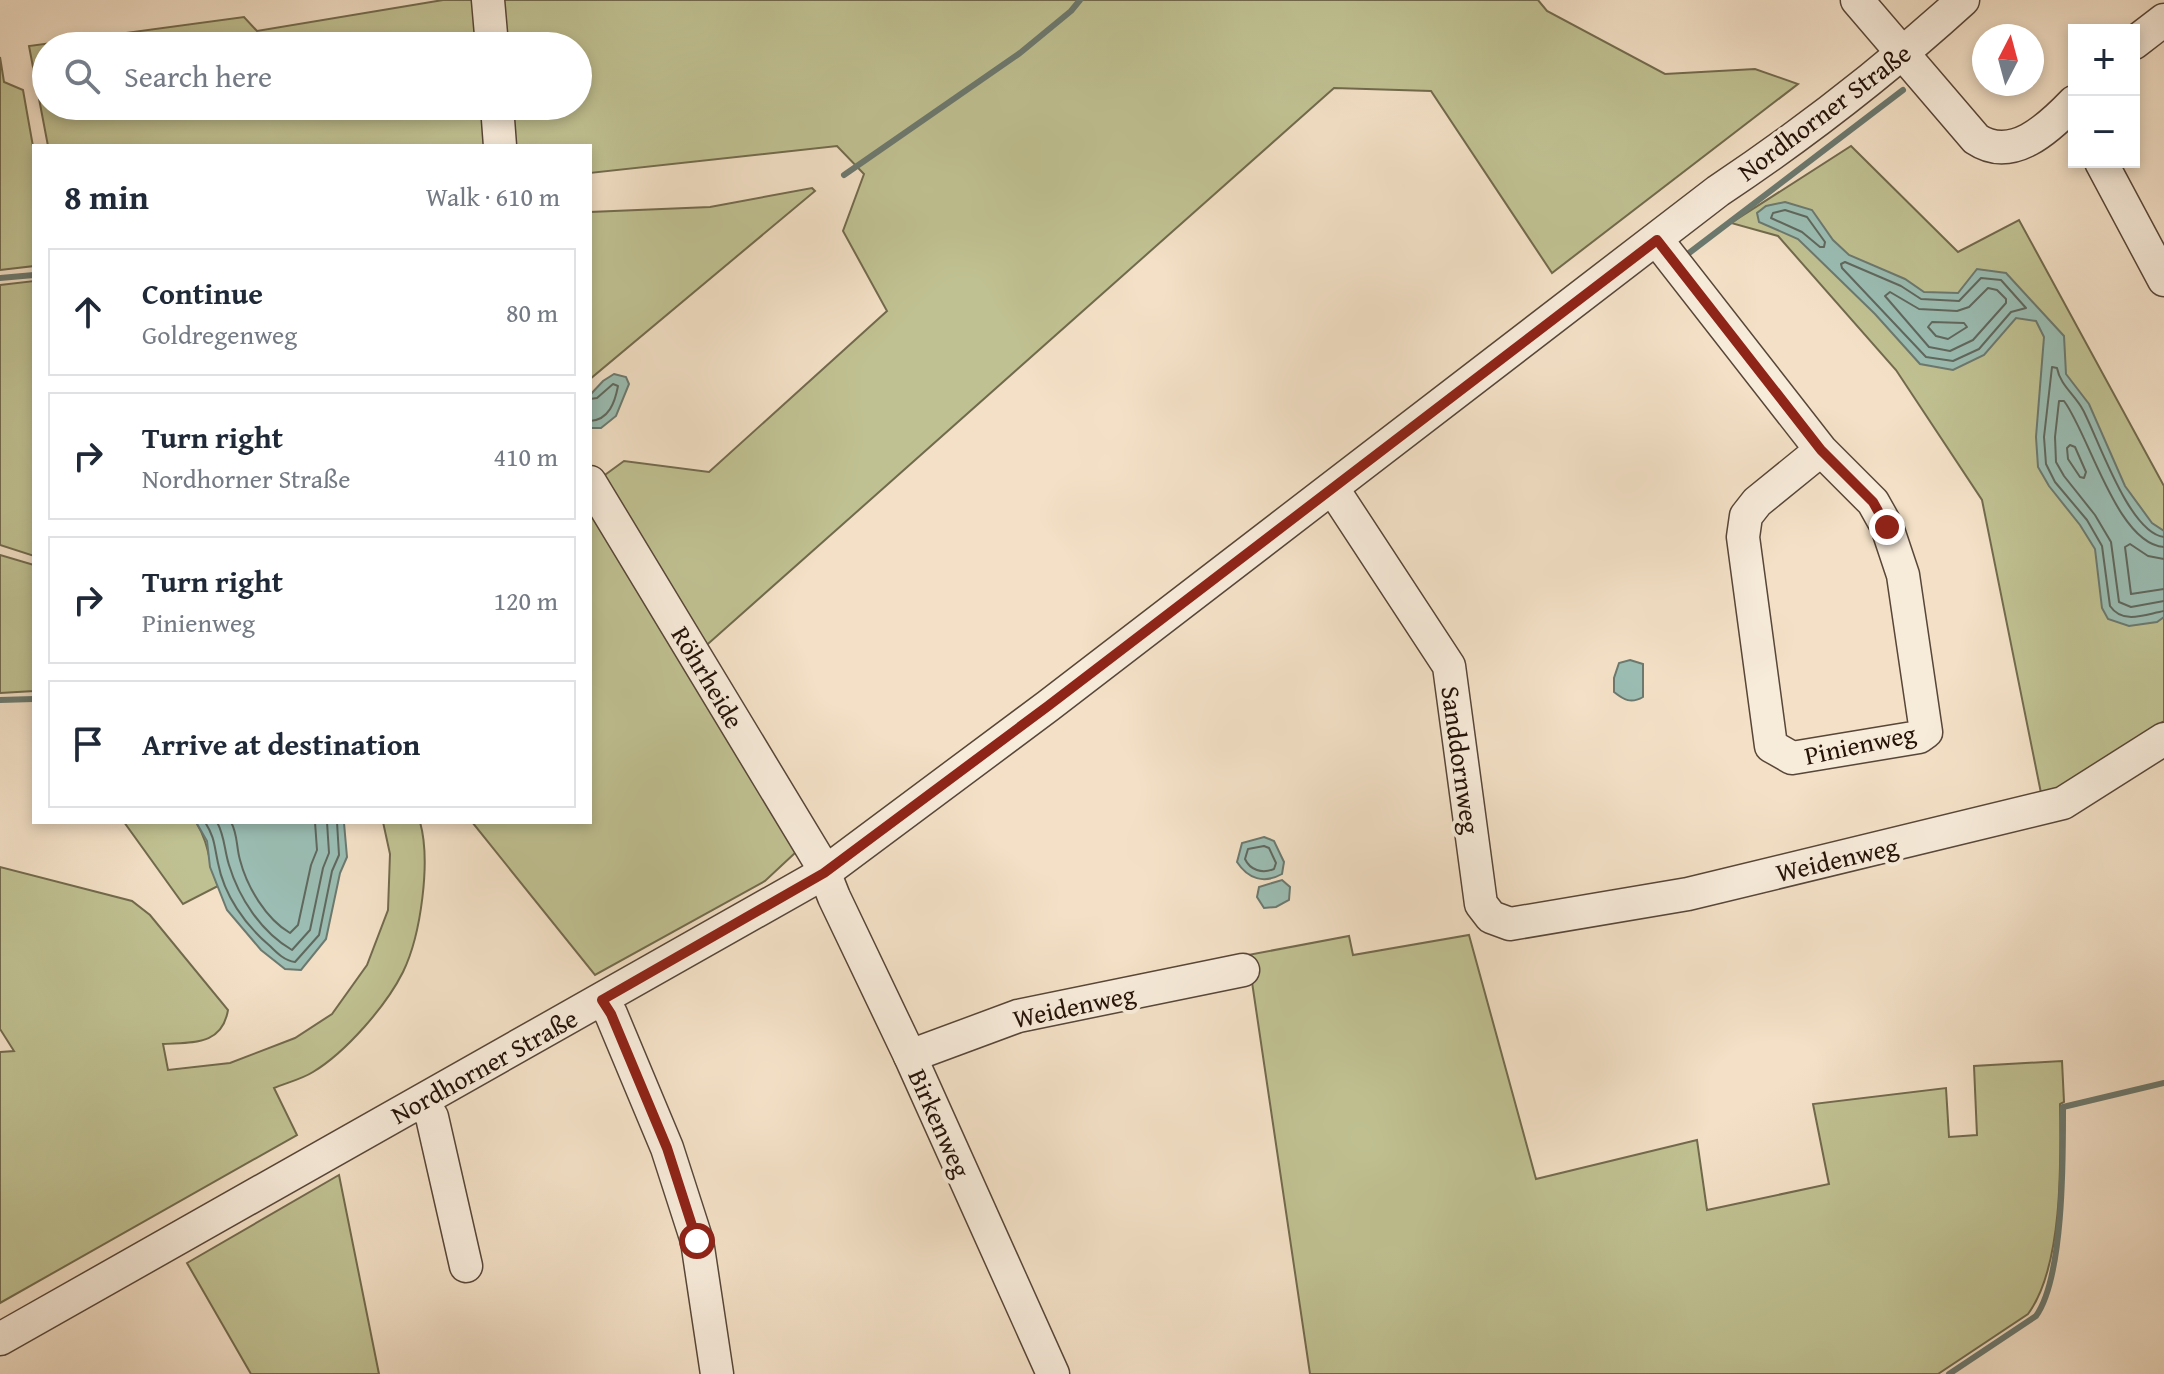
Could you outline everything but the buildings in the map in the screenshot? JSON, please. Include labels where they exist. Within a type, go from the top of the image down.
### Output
[{"type":"street","points":[[488,0],[491,32]]},
{"type":"street","points":[[1857,0],[1976,139],[1989,148],[2004,149],[2023,144],[2068,113]]},
{"type":"street","name":"Nordhorner Straße","points":[[1898,47],[1934,0]]},
{"type":"street","name":"Nordhorner Straße","points":[[0,1339],[824,873],[1657,240],[1718,191],[1777,130],[1963,0]]},
{"type":"street","points":[[2140,38],[2164,20]]},
{"type":"street","points":[[498,120],[500,144]]},
{"type":"street","points":[[2104,168],[2164,280]]},
{"type":"street","name":"Pinienweg","points":[[1657,240],[1821,450],[1873,502],[1887,527],[1903,575],[1926,732],[1919,737],[1792,758],[1771,746],[1743,537],[1746,516],[1757,502],[1821,450]]},
{"type":"street","name":"Röhrheide","points":[[592,485],[824,873]]},
{"type":"street","name":"Sanddornweg","points":[[1333,489],[1449,666],[1481,904],[1491,917]]},
{"type":"street","name":"Weidenweg","points":[[1491,917],[1510,924],[1688,894],[2063,803],[2164,739]]},
{"type":"street","name":"Birkenweg","points":[[824,873],[1053,1374]]},
{"type":"street","name":"Weidenweg","points":[[910,1056],[1018,1016],[1243,970]]},
{"type":"street","points":[[602,1000],[611,1014],[667,1148],[697,1241],[717,1374]]},
{"type":"street","points":[[422,1101],[432,1117],[466,1266]]},
{"type":"green space","points":[[443,0],[476,0],[478,32],[133,32],[244,17],[257,31]]},
{"type":"green space","points":[[502,0],[1538,0],[1547,11],[1665,74],[1755,69],[1798,84],[1552,273],[1431,91],[1334,88],[700,651],[598,480],[624,461],[709,472],[887,311],[843,231],[864,174],[837,146],[592,173],[592,144],[513,144],[511,120],[592,120],[592,32],[504,32]]},
{"type":"green space","points":[[0,57],[4,82],[23,90],[33,144],[32,266],[0,270]]},
{"type":"green space","points":[[43,120],[485,120],[488,144],[48,144]]},
{"type":"green space","points":[[1851,146],[1958,252],[2019,220],[2164,486],[2164,721],[2064,791],[2042,798],[1982,500],[1896,370],[1778,236],[1731,223]]},
{"type":"green space","points":[[812,188],[815,191],[592,377],[592,212],[710,207]]},
{"type":"green space","points":[[32,281],[32,555],[0,545],[0,285]]},
{"type":"green space","points":[[592,503],[796,852],[765,881],[595,975],[474,824],[592,824]]},
{"type":"green space","points":[[0,555],[32,564],[32,691],[0,693]]},
{"type":"green space","points":[[125,824],[197,824],[218,886],[183,904]]},
{"type":"green space","points":[[383,824],[420,824],[424,877],[419,919],[409,957],[396,985],[351,1041],[313,1072],[274,1088],[297,1135],[0,1303],[0,1052],[14,1051],[0,1029],[0,867],[132,901],[150,915],[228,1010],[225,1022],[212,1036],[195,1042],[163,1044],[168,1070],[230,1063],[295,1038],[332,1014],[367,965],[388,910],[390,854]]},
{"type":"green space","points":[[1469,935],[1536,1179],[1697,1140],[1707,1210],[1829,1184],[1813,1104],[1946,1088],[1949,1137],[1977,1135],[1974,1066],[2062,1061],[2064,1102],[2060,1104],[2058,1213],[2048,1270],[2028,1314],[1938,1374],[1310,1374],[1248,955],[1349,936],[1353,955]]},
{"type":"green space","points":[[339,1175],[379,1374],[251,1374],[187,1263]]},
{"type":"water","points":[[1785,202],[1812,210],[1833,240],[1849,255],[1905,279],[1924,292],[1958,293],[1977,269],[2006,273],[2064,336],[2066,374],[2089,404],[2125,486],[2152,523],[2164,531],[2164,617],[2157,622],[2129,626],[2108,619],[2102,608],[2095,549],[2038,467],[2036,437],[2044,337],[2036,321],[2016,318],[1984,355],[1953,370],[1920,364],[1875,314],[1798,239],[1759,222],[1757,213],[1766,206]]},
{"type":"water","points":[[614,374],[626,377],[629,384],[616,416],[601,428],[592,428],[592,393]]},
{"type":"water","points":[[1630,660],[1643,664],[1643,697],[1631,701],[1614,692],[1619,663]]},
{"type":"water","points":[[197,824],[344,824],[347,857],[340,873],[326,939],[301,970],[285,969],[261,950],[227,910],[210,867],[207,841]]},
{"type":"water","points":[[1264,837],[1274,841],[1284,862],[1282,874],[1269,879],[1251,876],[1237,862],[1242,843]]},
{"type":"water","points":[[1282,880],[1290,887],[1289,900],[1276,907],[1264,908],[1257,897],[1259,887]]},
{"type":"waterway","points":[[844,175],[1020,53],[1080,0]]},
{"type":"waterway","points":[[1689,253],[1903,90]]},
{"type":"waterway","points":[[0,278],[32,275]]},
{"type":"waterway","points":[[0,700],[32,699]]},
{"type":"waterway","points":[[1949,1374],[2036,1316],[2045,1298],[2052,1274],[2060,1215],[2063,1107],[2164,1083]]},
{"type":"route","points":[[697,1241],[667,1148],[611,1014],[602,1000],[824,873],[1048,706],[1657,240],[1821,450],[1873,502],[1887,527]]}]
